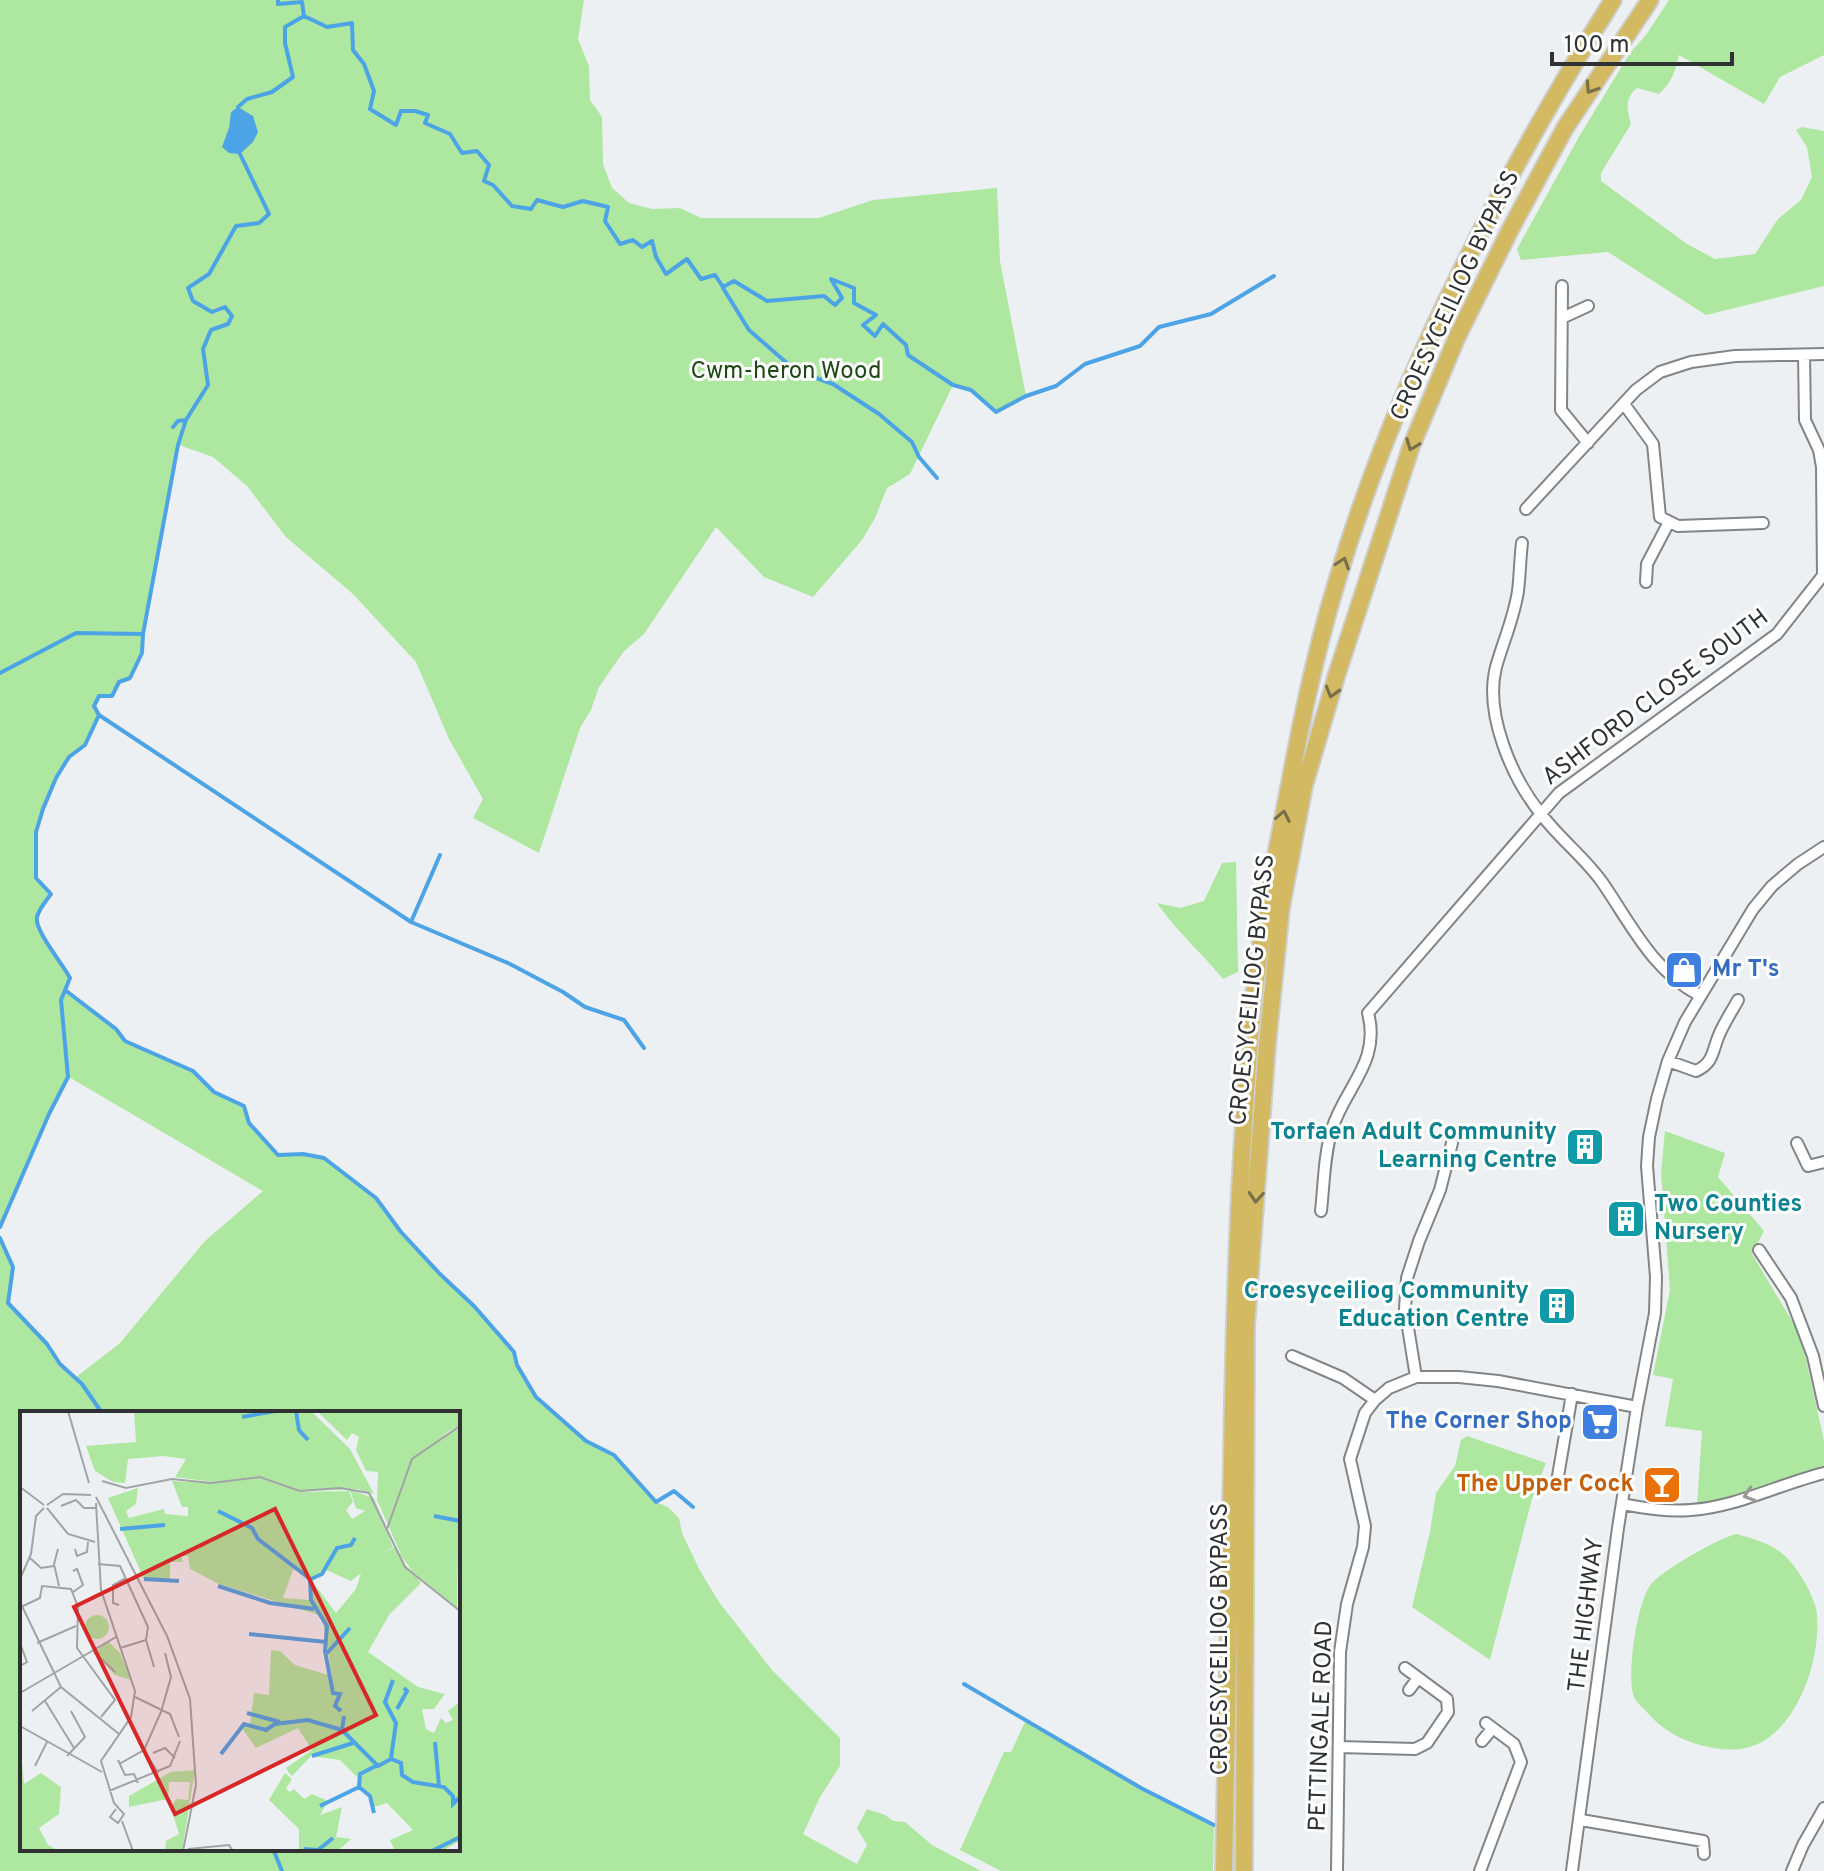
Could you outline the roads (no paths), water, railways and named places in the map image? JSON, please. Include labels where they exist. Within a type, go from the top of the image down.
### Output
[{"type":"highway","name":"CROESYCEILIOG BYPASS","points":[[1224,1871],[1234,1323],[1249,1047],[1268,900],[1309,684],[1337,578],[1414,374],[1459,277],[1550,105],[1613,0]]},
{"type":"highway","name":"CROESYCEILIOG BYPASS","points":[[1244,1871],[1246,1326],[1267,1046],[1281,908],[1304,786],[1406,461],[1457,337],[1565,128],[1650,0]]},
{"type":"street","points":[[1562,286],[1561,410],[1588,443]]},
{"type":"street","points":[[1562,318],[1588,306]]},
{"type":"street","points":[[1526,509],[1636,390],[1660,372],[1691,362],[1735,356],[1824,354]]},
{"type":"street","points":[[1804,355],[1805,420],[1819,450],[1822,467],[1824,574]]},
{"type":"street","points":[[1624,404],[1653,444],[1660,517],[1678,526],[1763,523]]},
{"type":"street","points":[[1646,582],[1647,564],[1669,522]]},
{"type":"street","points":[[1522,543],[1518,592],[1495,670],[1494,701],[1501,742],[1516,776],[1541,815],[1588,863],[1658,966],[1682,986],[1699,995]]},
{"type":"street","name":"ASHFORD CLOSE SOUTH","points":[[1321,1211],[1332,1130],[1365,1066],[1370,1035],[1368,1013],[1559,793],[1777,634],[1824,574]]},
{"type":"street","name":"THE HIGHWAY","points":[[1572,1871],[1622,1504],[1655,1313],[1656,1277],[1647,1166],[1649,1137],[1668,1061],[1699,995],[1753,909],[1772,886],[1824,847]]},
{"type":"street","points":[[1668,1061],[1696,1071],[1703,1068],[1710,1061],[1720,1032],[1738,1000]]},
{"type":"street","points":[[1416,1377],[1405,1309],[1407,1278],[1440,1190],[1452,1143]]},
{"type":"street","points":[[1797,1143],[1808,1166],[1824,1162]]},
{"type":"street","points":[[1759,1250],[1791,1298],[1813,1356],[1824,1406]]},
{"type":"street","points":[[1292,1356],[1343,1378],[1375,1400],[1389,1388],[1416,1377],[1459,1377],[1637,1407]]},
{"type":"street","points":[[1557,1482],[1572,1394]]},
{"type":"street","name":"PETTINGALE ROAD","points":[[1337,1871],[1340,1652],[1347,1604],[1363,1547],[1365,1526],[1350,1459],[1365,1413],[1375,1400]]},
{"type":"street","points":[[1622,1504],[1664,1510],[1693,1510],[1721,1505],[1824,1473]]},
{"type":"street","points":[[1339,1747],[1415,1749],[1427,1743],[1448,1712],[1448,1702],[1405,1668]]},
{"type":"street","points":[[1409,1690],[1418,1678]]},
{"type":"street","points":[[1480,1871],[1521,1762],[1514,1744],[1489,1726],[1482,1741]]},
{"type":"street","points":[[1792,1871],[1824,1808]]},
{"type":"street","points":[[1581,1820],[1703,1841],[1704,1854]]},
{"type":"water","points":[[238,107],[253,116],[258,132],[253,142],[240,154],[229,153],[222,147],[231,112]]},
{"type":"waterway","points":[[238,107],[247,99],[272,92],[293,77],[285,43],[285,27],[304,16],[302,2],[278,4],[278,0]]},
{"type":"waterway","points":[[304,16],[327,27],[352,23],[353,50],[364,64],[374,91],[370,109],[396,125],[401,111],[428,115],[425,123],[450,134],[462,153],[477,151],[489,165],[484,181],[493,185],[512,206],[531,209],[537,200],[563,207],[583,201],[608,207],[605,221],[620,244],[633,240],[642,247],[652,241],[656,257],[666,274],[687,259],[701,279],[715,275],[723,287],[734,281],[767,301],[824,296],[835,305],[842,298],[831,279],[854,288],[854,303],[876,315],[863,325],[875,336],[883,324],[906,345],[908,355],[953,385],[971,390],[996,412],[1026,396],[1056,386],[1085,364],[1140,346],[1159,327],[1211,314],[1274,276]]},
{"type":"waterway","points":[[0,1227],[68,1077],[61,1000],[70,978],[37,923],[39,911],[51,894],[36,878],[36,832],[56,778],[69,757],[85,745],[99,715],[94,706],[99,696],[112,696],[119,682],[130,678],[142,653],[178,445],[186,420],[208,385],[203,349],[211,330],[228,324],[232,316],[225,307],[212,312],[193,301],[188,288],[209,274],[236,226],[259,223],[269,214],[240,154]]},
{"type":"waterway","points":[[723,288],[749,330],[796,371],[833,384],[879,414],[912,442],[919,457],[937,478]]},
{"type":"waterway","points":[[173,427],[178,421],[186,420]]},
{"type":"waterway","points":[[0,673],[76,633],[143,634]]},
{"type":"waterway","points":[[99,715],[411,922],[510,964],[585,1007],[624,1020],[644,1048]]},
{"type":"waterway","points":[[411,922],[440,855]]},
{"type":"waterway","points":[[65,990],[116,1029],[125,1041],[193,1071],[214,1092],[244,1106],[249,1123],[278,1155],[303,1154],[324,1158],[376,1198],[401,1232],[474,1306],[514,1352],[517,1365],[536,1397],[586,1441],[614,1455],[656,1502],[674,1491],[693,1507]]},
{"type":"waterway","points":[[0,1238],[13,1267],[8,1303],[47,1344],[60,1364],[82,1384],[101,1411]]},
{"type":"waterway","points":[[964,1684],[1141,1788],[1214,1825]]},
{"type":"waterway","points":[[274,1851],[282,1871]]},
{"type":"place","name":"Mr T's","points":[[1684,970]]},
{"type":"place","name":"Torfaen Adult Community Learning Centre","points":[[1585,1147]]},
{"type":"place","name":"Two Counties Nursery","points":[[1626,1219]]},
{"type":"place","name":"Croesyceiliog Community Education Centre","points":[[1557,1306]]},
{"type":"place","name":"The Corner Shop","points":[[1600,1422]]},
{"type":"place","name":"The Upper Cock","points":[[1662,1485]]},
{"type":"park label","name":"Cwm-heron Wood","points":[[786,372]]}]
